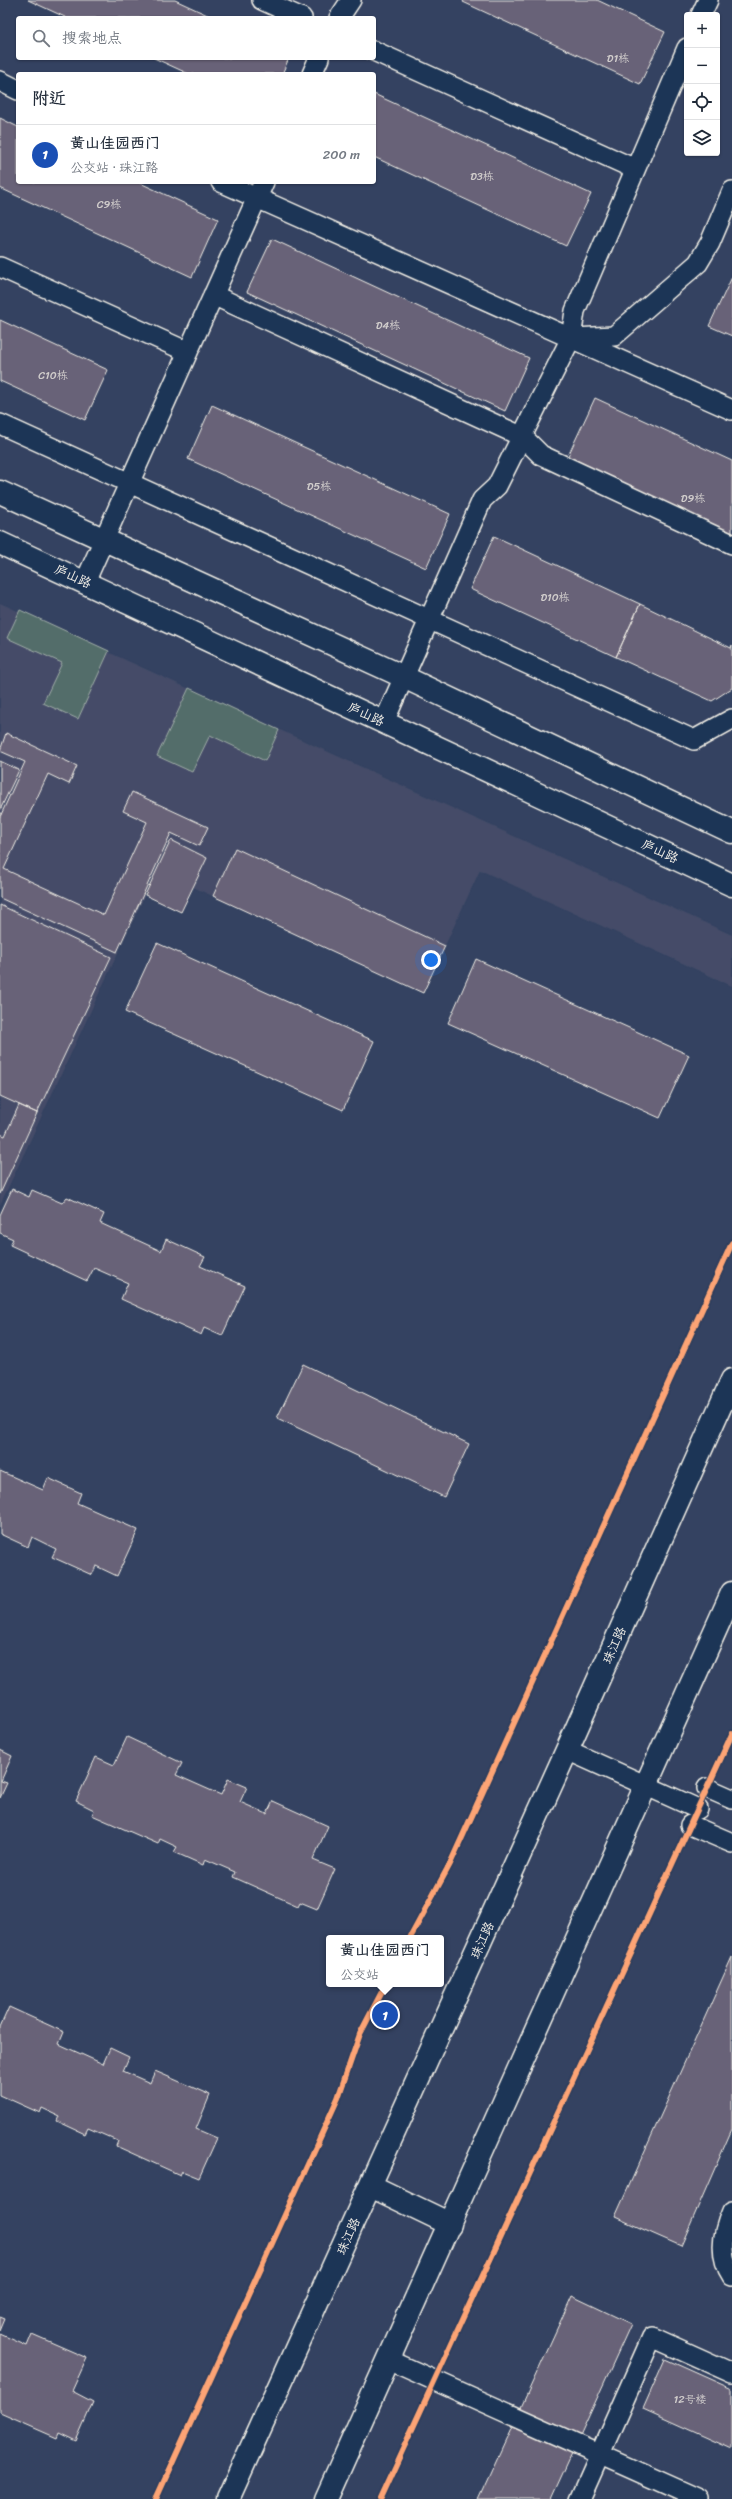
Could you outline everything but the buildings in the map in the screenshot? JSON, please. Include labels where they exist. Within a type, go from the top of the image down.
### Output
[{"type":"street","points":[[0,492],[404,678],[732,832]]},
{"type":"street","name":"庐山路","points":[[0,543],[732,885]]},
{"type":"street","name":"珠江路","points":[[228,2499],[371,2186],[732,1380]]},
{"type":"street","points":[[326,2499],[732,1593]]},
{"type":"street","points":[[371,2186],[450,2224]]},
{"type":"lane","points":[[262,0],[298,16]]},
{"type":"lane","points":[[340,16],[351,0]]},
{"type":"lane","points":[[702,12],[708,0]]},
{"type":"lane","points":[[376,52],[635,169]]},
{"type":"lane","points":[[384,722],[482,500],[497,486],[523,437],[571,338],[575,311],[684,55]]},
{"type":"lane","points":[[313,72],[318,60]]},
{"type":"lane","points":[[0,81],[16,89]]},
{"type":"lane","points":[[231,184],[260,190],[571,338],[732,410]]},
{"type":"lane","points":[[85,582],[260,190]]},
{"type":"lane","points":[[571,338],[614,336],[698,263],[710,243],[731,197]]},
{"type":"lane","points":[[0,267],[188,352]]},
{"type":"lane","points":[[213,295],[523,437],[541,455],[732,544]]},
{"type":"lane","points":[[0,424],[694,740],[732,719]]},
{"type":"lane","points":[[567,1750],[646,1786],[732,1843]]},
{"type":"lane","points":[[707,1788],[732,1799]]},
{"type":"lane","points":[[732,2211],[722,2242],[724,2264],[732,2276]]},
{"type":"lane","points":[[580,2499],[652,2337],[732,2373]]},
{"type":"lane","points":[[389,2360],[699,2499]]},
{"type":"shaded area","points":[[0,603],[732,935],[732,986],[480,870],[423,993],[193,887],[181,912],[145,895],[0,1205]]},
{"type":"green space","points":[[20,610],[109,651],[78,719],[43,703],[62,663],[7,638]]},
{"type":"green space","points":[[189,688],[279,730],[265,761],[210,735],[192,772],[157,756]]},
{"type":"cycle path","points":[[412,1935],[450,1864],[732,1243]]},
{"type":"cycle path","points":[[380,2499],[732,1734]]},
{"type":"cycle path","points":[[156,2499],[338,2098],[360,2034],[384,1987]]},
{"type":"place","name":"黄山佳园西门","points":[[385,2015]]}]
